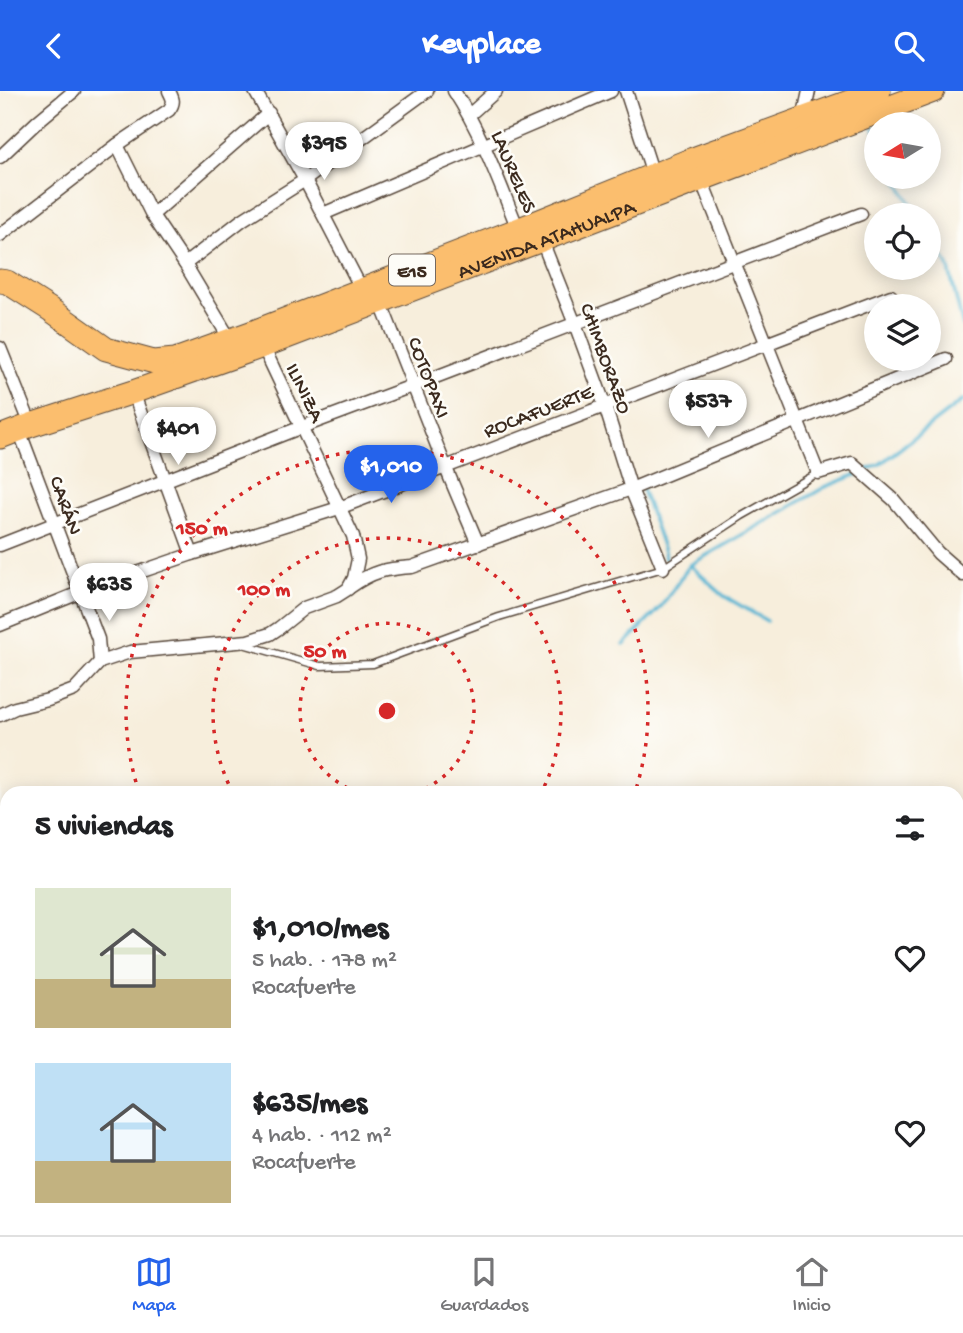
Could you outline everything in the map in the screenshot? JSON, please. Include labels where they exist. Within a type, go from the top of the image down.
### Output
[{"type":"highway","name":"AVENIDA ATAHUALPA","points":[[371,296],[542,241],[701,179],[836,118],[881,101],[933,91]]},
{"type":"highway","name":"AVENIDA ATAHUALPA","points":[[17,430],[133,392],[371,296],[518,229],[653,174],[803,120],[836,118]]},
{"type":"highway","name":"AVENIDA ATAHUALPA","points":[[0,281],[7,282],[51,310],[106,349],[154,362],[175,360],[231,341],[260,339]]},
{"type":"street","points":[[0,157],[74,91]]},
{"type":"street","points":[[0,235],[117,145],[169,110],[173,99],[169,91]]},
{"type":"street","name":"COTOPAXI","points":[[255,91],[371,296],[478,544]]},
{"type":"street","points":[[185,264],[242,220],[304,180],[427,91]]},
{"type":"street","name":"LAURELES","points":[[454,91],[484,145],[518,229]]},
{"type":"street","points":[[469,115],[496,91]]},
{"type":"street","points":[[323,214],[611,91]]},
{"type":"street","points":[[626,91],[653,174]]},
{"type":"street","points":[[803,120],[809,91]]},
{"type":"street","points":[[152,215],[269,113]]},
{"type":"street","points":[[117,145],[152,215],[231,341]]},
{"type":"street","points":[[701,179],[818,473],[852,463],[894,499],[938,554],[963,575]]},
{"type":"street","points":[[0,545],[302,427],[861,215]]},
{"type":"street","name":"CHIMBORAZO","points":[[542,241],[605,406],[631,489],[663,568]]},
{"type":"street","name":"ROCAFUERTE","points":[[0,625],[79,593],[192,554],[339,508],[864,306]]},
{"type":"street","name":"ILINIZA","points":[[260,339],[353,536],[357,567],[352,583],[342,593]]},
{"type":"street","name":"CARÁN","points":[[0,348],[17,430],[98,639],[100,662]]},
{"type":"street","points":[[0,715],[74,690],[100,662],[130,652],[248,641],[270,634],[304,608],[342,593],[365,577],[385,569],[412,567],[631,489],[946,359]]},
{"type":"street","points":[[133,392],[192,554]]},
{"type":"lane","points":[[236,642],[320,666],[373,664],[499,617],[663,568],[742,516],[818,473]]},
{"type":"waterway","points":[[902,189],[911,203]]},
{"type":"waterway","points":[[941,253],[948,265],[963,326]]},
{"type":"waterway","points":[[865,471],[880,464],[963,400]]},
{"type":"waterway","points":[[624,645],[660,608],[690,565],[825,487],[858,474]]},
{"type":"waterway","points":[[642,489],[665,558]]},
{"type":"waterway","points":[[690,565],[724,596],[767,621]]}]
